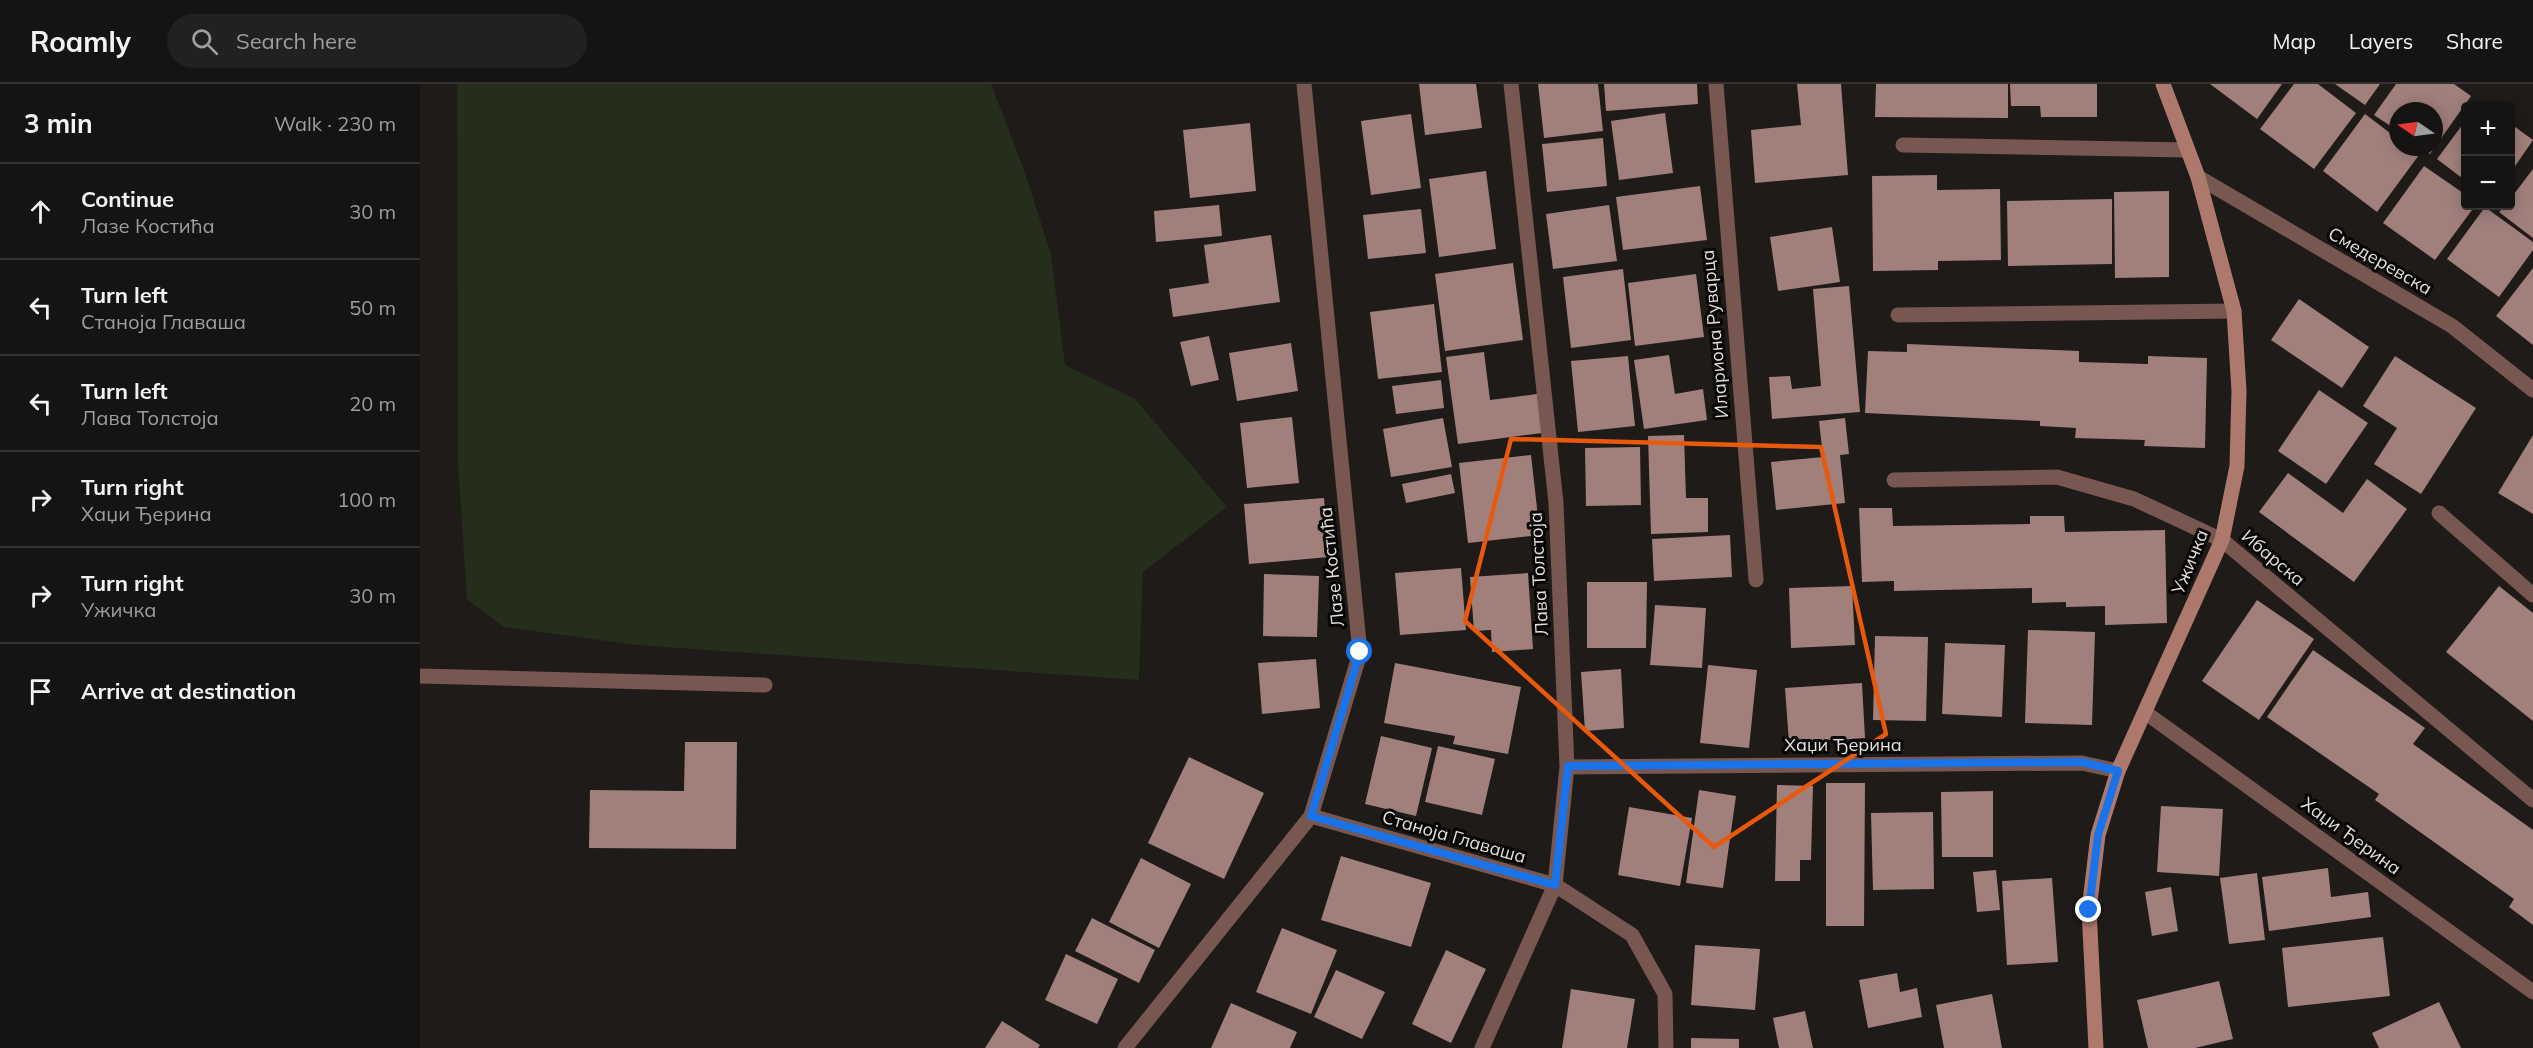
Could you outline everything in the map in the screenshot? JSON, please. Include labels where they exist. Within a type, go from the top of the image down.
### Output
[{"type":"street","name":"Лазе Костића","points":[[1125,1048],[1311,816],[1360,652],[1304,84]]},
{"type":"street","name":"Лава Толстоја","points":[[1482,1048],[1555,885],[1568,766],[1556,503],[1511,84]]},
{"type":"street","name":"Илариона Руварца","points":[[1716,84],[1756,580]]},
{"type":"street","name":"Ужичка","points":[[2096,1048],[2089,910],[2098,835],[2118,771],[2222,540],[2237,466],[2239,391],[2234,311],[2198,177],[2163,84]]},
{"type":"street","points":[[1903,145],[2187,150]]},
{"type":"street","name":"Смедеревска","points":[[2198,177],[2452,326],[2533,390]]},
{"type":"street","points":[[1898,315],[2234,311]]},
{"type":"street","name":"Ибарска","points":[[1894,480],[2057,477],[2134,499],[2222,540],[2533,800]]},
{"type":"street","points":[[2439,513],[2533,595]]},
{"type":"street","points":[[420,676],[765,686]]},
{"type":"street","name":"Хаџи Ђерина","points":[[2146,713],[2533,992]]},
{"type":"street","name":"Хаџи Ђерина","points":[[1568,766],[2082,762],[2118,771]]},
{"type":"street","name":"Станоја Главаша","points":[[1311,816],[1555,885],[1632,935],[1665,994],[1666,1048]]},
{"type":"highlighted area","points":[[1511,439],[1821,447],[1886,734],[1714,847],[1465,621]]},
{"type":"green space","points":[[457,84],[991,84],[1023,167],[1051,254],[1065,365],[1135,399],[1227,507],[1143,572],[1139,680],[636,645],[504,627],[467,599],[458,465]]},
{"type":"building","points":[[1419,84],[1476,84],[1482,128],[1425,135]]},
{"type":"building","points":[[1538,84],[1598,84],[1603,131],[1544,138]]},
{"type":"building","points":[[1604,84],[1697,84],[1698,104],[1606,111]]},
{"type":"building","points":[[1797,84],[1841,84],[1848,175],[1755,183],[1751,130],[1801,125]]},
{"type":"building","points":[[1876,84],[2008,84],[2008,118],[1875,117]]},
{"type":"building","points":[[2010,84],[2097,84],[2097,117],[2041,117],[2040,106],[2011,106]]},
{"type":"building","points":[[2210,84],[2282,84],[2257,119]]},
{"type":"building","points":[[2294,84],[2318,84],[2356,113],[2314,169],[2260,129]]},
{"type":"building","points":[[2335,84],[2380,84],[2365,105]]},
{"type":"building","points":[[2396,84],[2454,84],[2471,96],[2467,102],[2461,102],[2461,110],[2443,136],[2443,102],[2389,102],[2389,125],[2374,115]]},
{"type":"building","points":[[1665,113],[1673,173],[1619,180],[1611,121]]},
{"type":"building","points":[[1411,114],[1421,188],[1371,195],[1361,121]]},
{"type":"building","points":[[2365,114],[2389,132],[2389,156],[2418,156],[2377,212],[2323,171]]},
{"type":"building","points":[[1250,123],[1256,191],[1190,198],[1183,130]]},
{"type":"building","points":[[2461,127],[2461,177],[2437,159],[2443,156],[2443,151]]},
{"type":"building","points":[[2515,127],[2533,140],[2515,166]]},
{"type":"building","points":[[1603,138],[1607,186],[1547,192],[1542,144]]},
{"type":"building","points":[[2424,166],[2461,192],[2461,210],[2472,210],[2435,260],[2383,223]]},
{"type":"building","points":[[2533,169],[2533,238],[2499,212],[2515,210],[2515,193]]},
{"type":"building","points":[[1486,171],[1496,249],[1439,257],[1429,179]]},
{"type":"building","points":[[1937,175],[1937,190],[2000,189],[2001,260],[1938,261],[1938,270],[1873,271],[1872,176]]},
{"type":"building","points":[[1700,186],[1707,240],[1623,250],[1616,197]]},
{"type":"building","points":[[2169,191],[2169,277],[2115,278],[2114,192]]},
{"type":"building","points":[[2112,199],[2112,264],[2008,266],[2007,201]]},
{"type":"building","points":[[1219,205],[1222,236],[1156,242],[1154,211]]},
{"type":"building","points":[[1609,205],[1617,261],[1553,269],[1546,214]]},
{"type":"building","points":[[1421,209],[1426,253],[1368,259],[1363,215]]},
{"type":"building","points":[[2483,210],[2489,210],[2533,242],[2533,250],[2499,297],[2447,259]]},
{"type":"building","points":[[1832,227],[1840,282],[1778,291],[1770,237]]},
{"type":"building","points":[[1271,235],[1280,302],[1173,317],[1169,289],[1209,283],[1204,245]]},
{"type":"building","points":[[1513,263],[1523,340],[1445,351],[1435,274]]},
{"type":"building","points":[[2533,268],[2533,345],[2496,316]]},
{"type":"building","points":[[1623,269],[1631,340],[1571,348],[1563,277]]},
{"type":"building","points":[[1696,274],[1704,337],[1635,346],[1628,283]]},
{"type":"building","points":[[1849,286],[1860,412],[1772,419],[1769,377],[1790,376],[1792,389],[1821,386],[1813,289]]},
{"type":"building","points":[[2299,299],[2369,347],[2342,388],[2271,340]]},
{"type":"building","points":[[1434,304],[1442,372],[1378,379],[1370,312]]},
{"type":"building","points":[[1209,336],[1219,380],[1191,386],[1180,342]]},
{"type":"building","points":[[1291,343],[1298,391],[1237,401],[1229,353]]},
{"type":"building","points":[[1907,344],[2079,351],[2079,362],[2148,364],[2148,356],[2207,358],[2205,448],[2144,446],[2145,440],[2075,438],[2076,428],[2040,426],[2040,421],[1865,413],[1868,351],[1907,352]]},
{"type":"building","points":[[1484,352],[1490,400],[1537,394],[1542,433],[1458,444],[1446,357]]},
{"type":"building","points":[[1669,355],[1675,394],[1703,389],[1707,420],[1644,429],[1634,360]]},
{"type":"building","points":[[1628,356],[1635,426],[1578,432],[1571,361]]},
{"type":"building","points":[[2395,356],[2476,408],[2421,494],[2374,464],[2397,428],[2363,406]]},
{"type":"building","points":[[1441,380],[1444,408],[1396,414],[1392,386]]},
{"type":"building","points":[[2319,390],[2368,423],[2326,484],[2278,451]]},
{"type":"building","points":[[1292,417],[1299,483],[1247,488],[1240,423]]},
{"type":"building","points":[[1443,418],[1452,467],[1391,477],[1383,429]]},
{"type":"building","points":[[1845,418],[1849,454],[1840,455],[1845,503],[1776,510],[1771,462],[1823,457],[1819,421]]},
{"type":"building","points":[[1684,435],[1686,498],[1708,498],[1708,532],[1651,534],[1648,436]]},
{"type":"building","points":[[2533,435],[2533,514],[2498,493]]},
{"type":"building","points":[[1640,447],[1641,505],[1586,506],[1585,448]]},
{"type":"building","points":[[1531,455],[1540,535],[1468,543],[1459,463]]},
{"type":"building","points":[[2288,473],[2343,513],[2367,479],[2407,509],[2354,582],[2259,512]]},
{"type":"building","points":[[1451,474],[1455,493],[1406,503],[1402,484]]},
{"type":"building","points":[[1324,498],[1329,557],[1249,564],[1244,504]]},
{"type":"building","points":[[1859,508],[1892,508],[1893,526],[2030,524],[2030,516],[2064,516],[2065,532],[2165,530],[2167,623],[2105,625],[2105,606],[2066,607],[2066,602],[2032,603],[2032,588],[1894,591],[1894,581],[1862,582]]},
{"type":"building","points":[[1730,535],[1732,577],[1654,581],[1652,539]]},
{"type":"building","points":[[1461,568],[1466,630],[1400,635],[1395,573]]},
{"type":"building","points":[[1528,573],[1533,649],[1492,652],[1491,630],[1474,631],[1470,577]]},
{"type":"building","points":[[1264,574],[1319,576],[1317,637],[1263,636]]},
{"type":"building","points":[[1587,582],[1647,582],[1646,648],[1587,648]]},
{"type":"building","points":[[1852,586],[1855,645],[1791,648],[1789,588]]},
{"type":"building","points":[[2499,586],[2533,613],[2533,721],[2446,652]]},
{"type":"building","points":[[2257,600],[2314,639],[2259,720],[2202,681]]},
{"type":"building","points":[[1655,605],[1706,608],[1702,668],[1650,665]]},
{"type":"building","points":[[2028,630],[2095,632],[2092,725],[2025,723]]},
{"type":"building","points":[[1875,636],[1928,637],[1926,721],[1873,720]]},
{"type":"building","points":[[1945,643],[2005,645],[2002,717],[1942,714]]},
{"type":"building","points":[[2313,650],[2425,728],[2413,744],[2533,830],[2533,925],[2509,907],[2514,899],[2375,800],[2379,794],[2267,717]]},
{"type":"building","points":[[1316,659],[1320,708],[1262,714],[1258,663]]},
{"type":"building","points":[[1395,663],[1521,687],[1508,754],[1453,744],[1455,736],[1384,723]]},
{"type":"building","points":[[1708,665],[1757,670],[1749,748],[1700,743]]},
{"type":"building","points":[[1621,669],[1624,728],[1585,731],[1581,672]]},
{"type":"building","points":[[1862,683],[1865,738],[1789,743],[1785,688]]},
{"type":"building","points":[[1381,736],[1432,748],[1416,816],[1365,804]]},
{"type":"building","points":[[685,742],[737,742],[736,849],[589,848],[590,790],[684,791]]},
{"type":"building","points":[[1438,746],[1495,759],[1482,815],[1425,802]]},
{"type":"building","points":[[1189,757],[1264,793],[1224,879],[1148,843]]},
{"type":"building","points":[[1826,783],[1865,783],[1864,926],[1826,926]]},
{"type":"building","points":[[1777,785],[1813,786],[1811,860],[1800,860],[1800,881],[1775,881]]},
{"type":"building","points":[[1699,790],[1736,796],[1723,888],[1686,883]]},
{"type":"building","points":[[1993,791],[1993,857],[1942,857],[1941,792]]},
{"type":"building","points":[[2161,806],[2223,809],[2219,876],[2157,872]]},
{"type":"building","points":[[1629,807],[1692,818],[1680,886],[1618,875]]},
{"type":"building","points":[[1933,812],[1934,889],[1873,890],[1871,813]]},
{"type":"building","points":[[1341,856],[1431,883],[1411,947],[1321,920]]},
{"type":"building","points":[[1141,858],[1191,884],[1159,948],[1109,922]]},
{"type":"building","points":[[2328,868],[2331,897],[2368,892],[2371,917],[2269,931],[2262,877]]},
{"type":"building","points":[[1996,870],[2000,910],[1977,912],[1973,872]]},
{"type":"building","points":[[2257,873],[2265,940],[2229,944],[2220,878]]},
{"type":"building","points":[[2052,878],[2058,962],[2007,965],[2002,881]]},
{"type":"building","points":[[2171,887],[2178,931],[2152,936],[2145,892]]},
{"type":"building","points":[[1092,918],[1155,950],[1139,983],[1075,951]]},
{"type":"building","points":[[1282,928],[1337,950],[1311,1014],[1256,992]]},
{"type":"building","points":[[2383,937],[2390,996],[2288,1007],[2282,948]]},
{"type":"building","points":[[1695,945],[1760,949],[1755,1010],[1691,1005]]},
{"type":"building","points":[[1446,950],[1486,969],[1451,1043],[1412,1024]]},
{"type":"building","points":[[1066,954],[1118,979],[1097,1024],[1045,1000]]},
{"type":"building","points":[[1336,970],[1385,992],[1362,1039],[1314,1017]]},
{"type":"building","points":[[1897,973],[1900,992],[1917,988],[1922,1017],[1868,1028],[1859,980]]},
{"type":"building","points":[[2219,981],[2233,1039],[2195,1048],[2148,1048],[2137,1000]]},
{"type":"building","points":[[1571,989],[1635,999],[1627,1048],[1562,1048]]},
{"type":"building","points":[[1992,994],[2002,1048],[1944,1048],[1936,1005]]},
{"type":"building","points":[[2439,1002],[2461,1048],[2379,1048],[2372,1033]]},
{"type":"building","points":[[1231,1003],[1297,1032],[1290,1048],[1211,1048]]},
{"type":"building","points":[[1805,1011],[1813,1048],[1779,1048],[1773,1018]]},
{"type":"building","points":[[1002,1021],[1040,1045],[1038,1048],[985,1048]]},
{"type":"building","points":[[1691,1038],[1739,1039],[1739,1048],[1691,1048]]},
{"type":"route","points":[[1360,652],[1311,816],[1555,885],[1568,766],[2082,762],[2118,771],[2098,835],[2089,910]]}]
